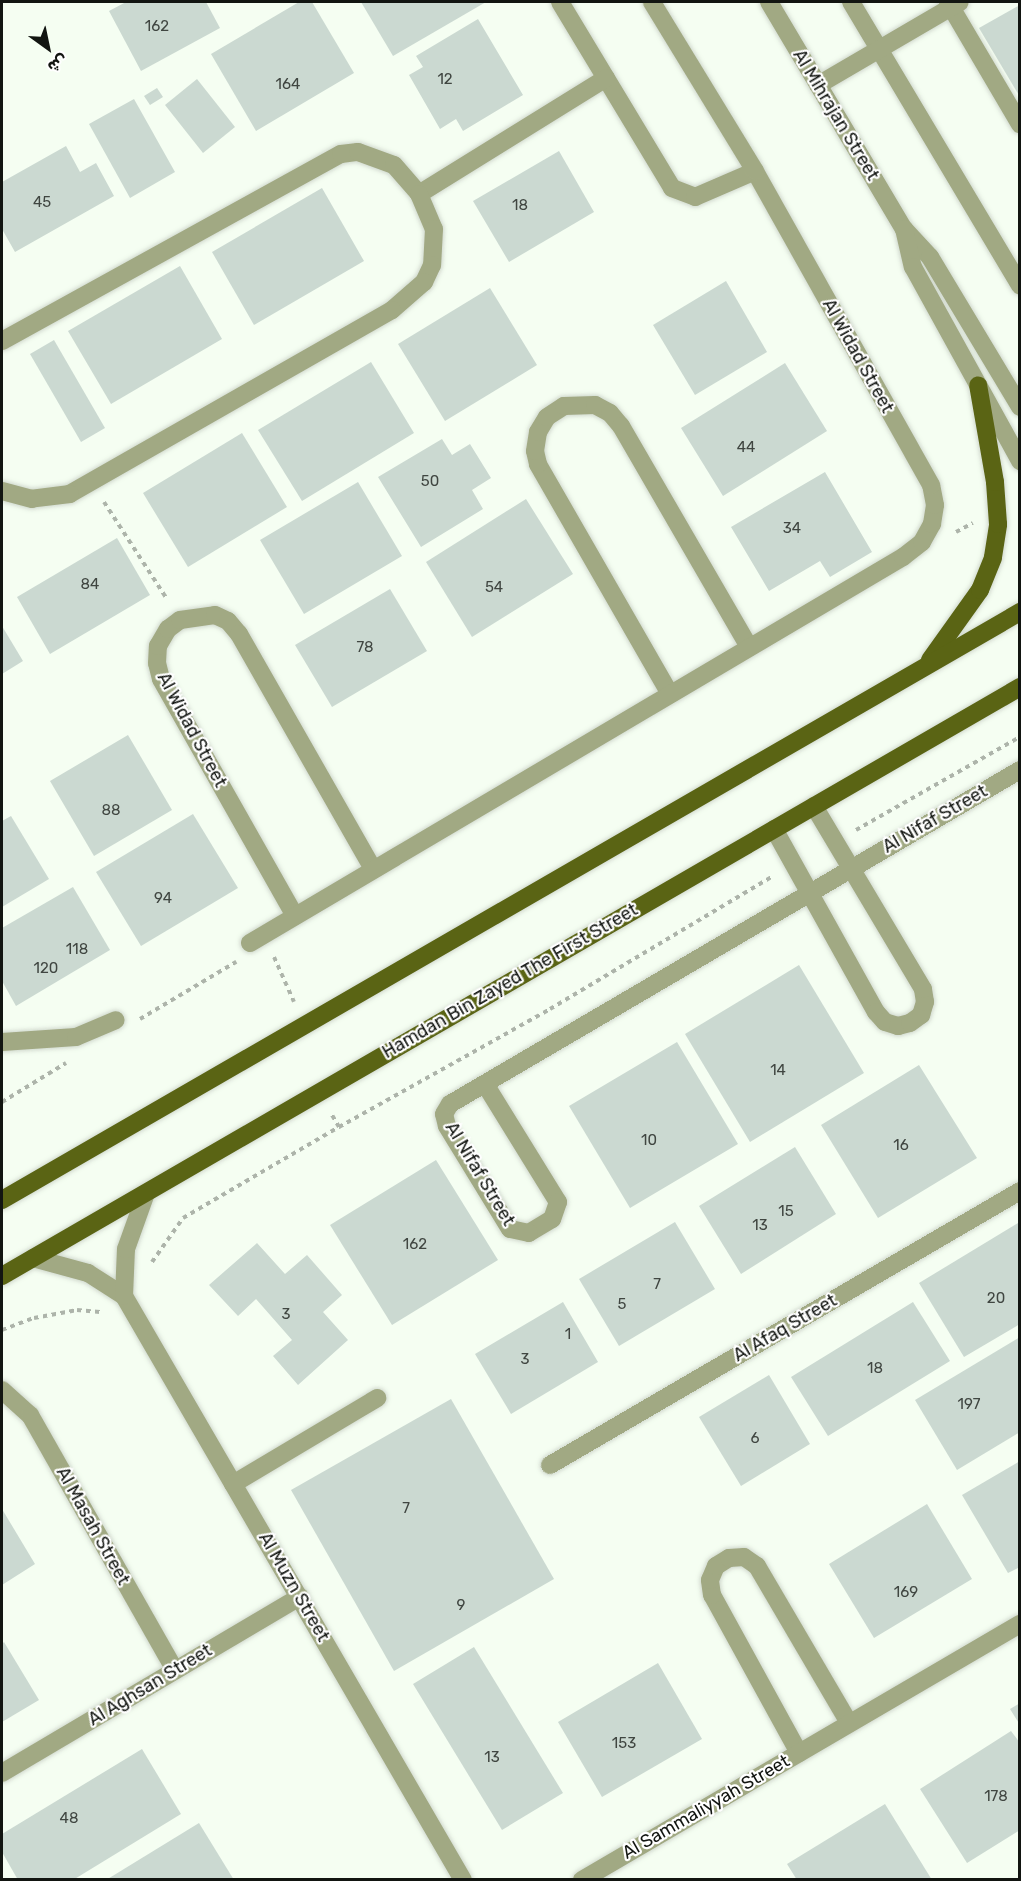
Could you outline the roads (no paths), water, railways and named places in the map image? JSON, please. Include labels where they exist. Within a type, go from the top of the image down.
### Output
[{"type":"main road","points":[[924,668],[980,591],[993,557],[998,524],[995,483],[978,385]]},
{"type":"main road","points":[[2,1200],[1020,612]]},
{"type":"main road","name":"Hamdan Bin Zayed The First Street","points":[[2,1276],[1020,687]]},
{"type":"street","points":[[560,2],[672,188],[682,195],[695,197],[709,193],[754,171]]},
{"type":"street","name":"Al Widad Street","points":[[257,939],[903,557],[922,542],[932,524],[935,505],[931,484],[754,171],[652,2]]},
{"type":"street","name":"Al Mihrajan Street","points":[[769,2],[904,229],[926,251],[1020,407]]},
{"type":"street","points":[[851,2],[1020,285]]},
{"type":"street","points":[[818,85],[953,3],[1020,124]]},
{"type":"street","points":[[419,194],[606,78]]},
{"type":"street","points":[[2,341],[341,154],[358,152],[377,156],[394,165],[419,194],[434,229],[435,247],[424,282],[411,298],[92,483],[50,499],[23,498],[2,491]]},
{"type":"street","name":"Al Mihrajan Street","points":[[904,229],[913,267],[1020,461]]},
{"type":"street","points":[[670,694],[538,464],[535,451],[538,432],[547,417],[564,406],[596,405],[610,413],[621,426],[749,647]]},
{"type":"street","name":"Al Widad Street","points":[[295,915],[161,679],[156,663],[158,646],[168,629],[180,620],[215,615],[239,634],[373,869]]},
{"type":"street","name":"Al Nifaf Street","points":[[485,1084],[558,1202],[552,1219],[524,1234],[510,1229],[445,1121],[450,1104],[1020,770]]},
{"type":"street","points":[[774,829],[876,1012],[885,1022],[898,1026],[910,1023],[921,1015],[925,1002],[923,989],[814,806]]},
{"type":"street","points":[[2,1042],[68,1039],[116,1020]]},
{"type":"street","name":"Al Afaq Street","points":[[550,1465],[1020,1191]]},
{"type":"street","points":[[124,1296],[126,1249],[146,1192]]},
{"type":"street","name":"Al Muzn Street","points":[[33,1258],[88,1273],[124,1296],[463,1880]]},
{"type":"street","name":"Al Masah Street","points":[[2,1390],[30,1415],[175,1670]]},
{"type":"street","points":[[233,1484],[377,1398]]},
{"type":"street","name":"Al Sammaliyyah Street","points":[[800,1753],[712,1595],[713,1573],[729,1557],[744,1557],[757,1566],[849,1723]]},
{"type":"street","name":"Al Aghsan Street","points":[[2,1773],[300,1597]]},
{"type":"street","name":"Al Sammaliyyah Street","points":[[582,1880],[1020,1624]]}]
